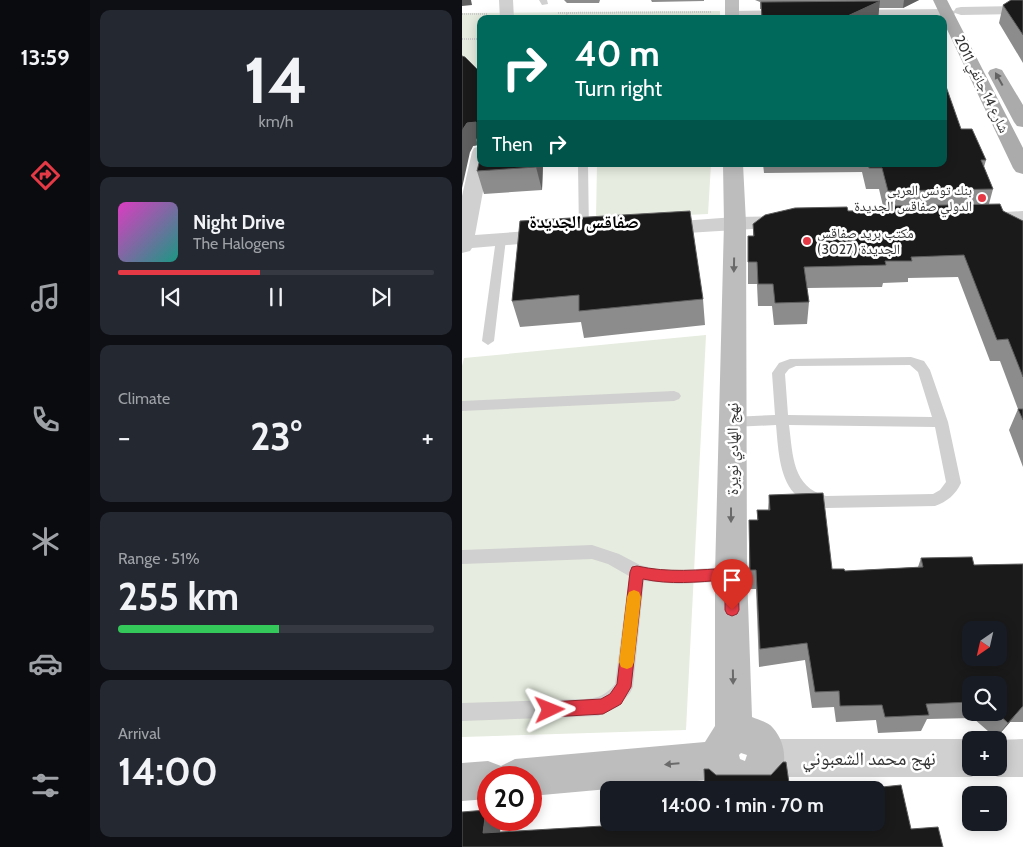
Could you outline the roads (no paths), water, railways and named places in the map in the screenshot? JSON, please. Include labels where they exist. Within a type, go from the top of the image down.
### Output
[{"type":"main road","name":"شارع 14 جانفي 2011","points":[[951,8],[970,26]]},
{"type":"main road","name":"شارع 14 جانفي 2011","points":[[951,8],[1022,168]]},
{"type":"main road","name":"شارع 14 جانفي 2011","points":[[987,57],[1022,122]]},
{"type":"street","points":[[922,15],[951,8]]},
{"type":"street","points":[[836,15],[951,8],[1022,10]]},
{"type":"street","points":[[732,11],[810,14]]},
{"type":"street","points":[[478,167],[463,244],[501,239],[593,233]]},
{"type":"street","name":"نهج الهادي نويرة","points":[[727,748],[735,223],[733,167]]},
{"type":"street","points":[[953,218],[1022,217]]},
{"type":"street","points":[[631,230],[735,223],[814,221]]},
{"type":"street","name":"نهج محمد الشعبوني","points":[[727,748],[749,734],[762,742],[766,758],[962,758]]},
{"type":"street","points":[[542,774],[727,748]]},
{"type":"street","points":[[1007,758],[1022,758]]},
{"type":"street","points":[[462,782],[477,781]]},
{"type":"lane","points":[[583,167],[593,233]]},
{"type":"lane","points":[[488,341],[501,239]]},
{"type":"lane","points":[[911,361],[919,364],[924,370],[941,422],[954,483],[945,494],[935,500],[826,502],[811,497],[797,487],[791,475],[782,420],[778,373],[784,366],[795,362],[911,361]]},
{"type":"lane","points":[[462,406],[674,396]]},
{"type":"lane","points":[[732,422],[782,420],[941,422]]},
{"type":"lane","points":[[462,557],[592,552],[613,558],[637,572],[656,576],[679,577],[731,574]]},
{"type":"lane","points":[[462,712],[603,707],[616,699],[624,687],[637,572]]},
{"type":"place","name":"بنك تونس العربي الدولي صفاقس الجديدة","points":[[982,198]]},
{"type":"place","name":"مكتب بريد صفاقس الجديدة (3027)","points":[[807,241]]},
{"type":"district","name":"صفاقس الجديدة","points":[[584,222]]}]
